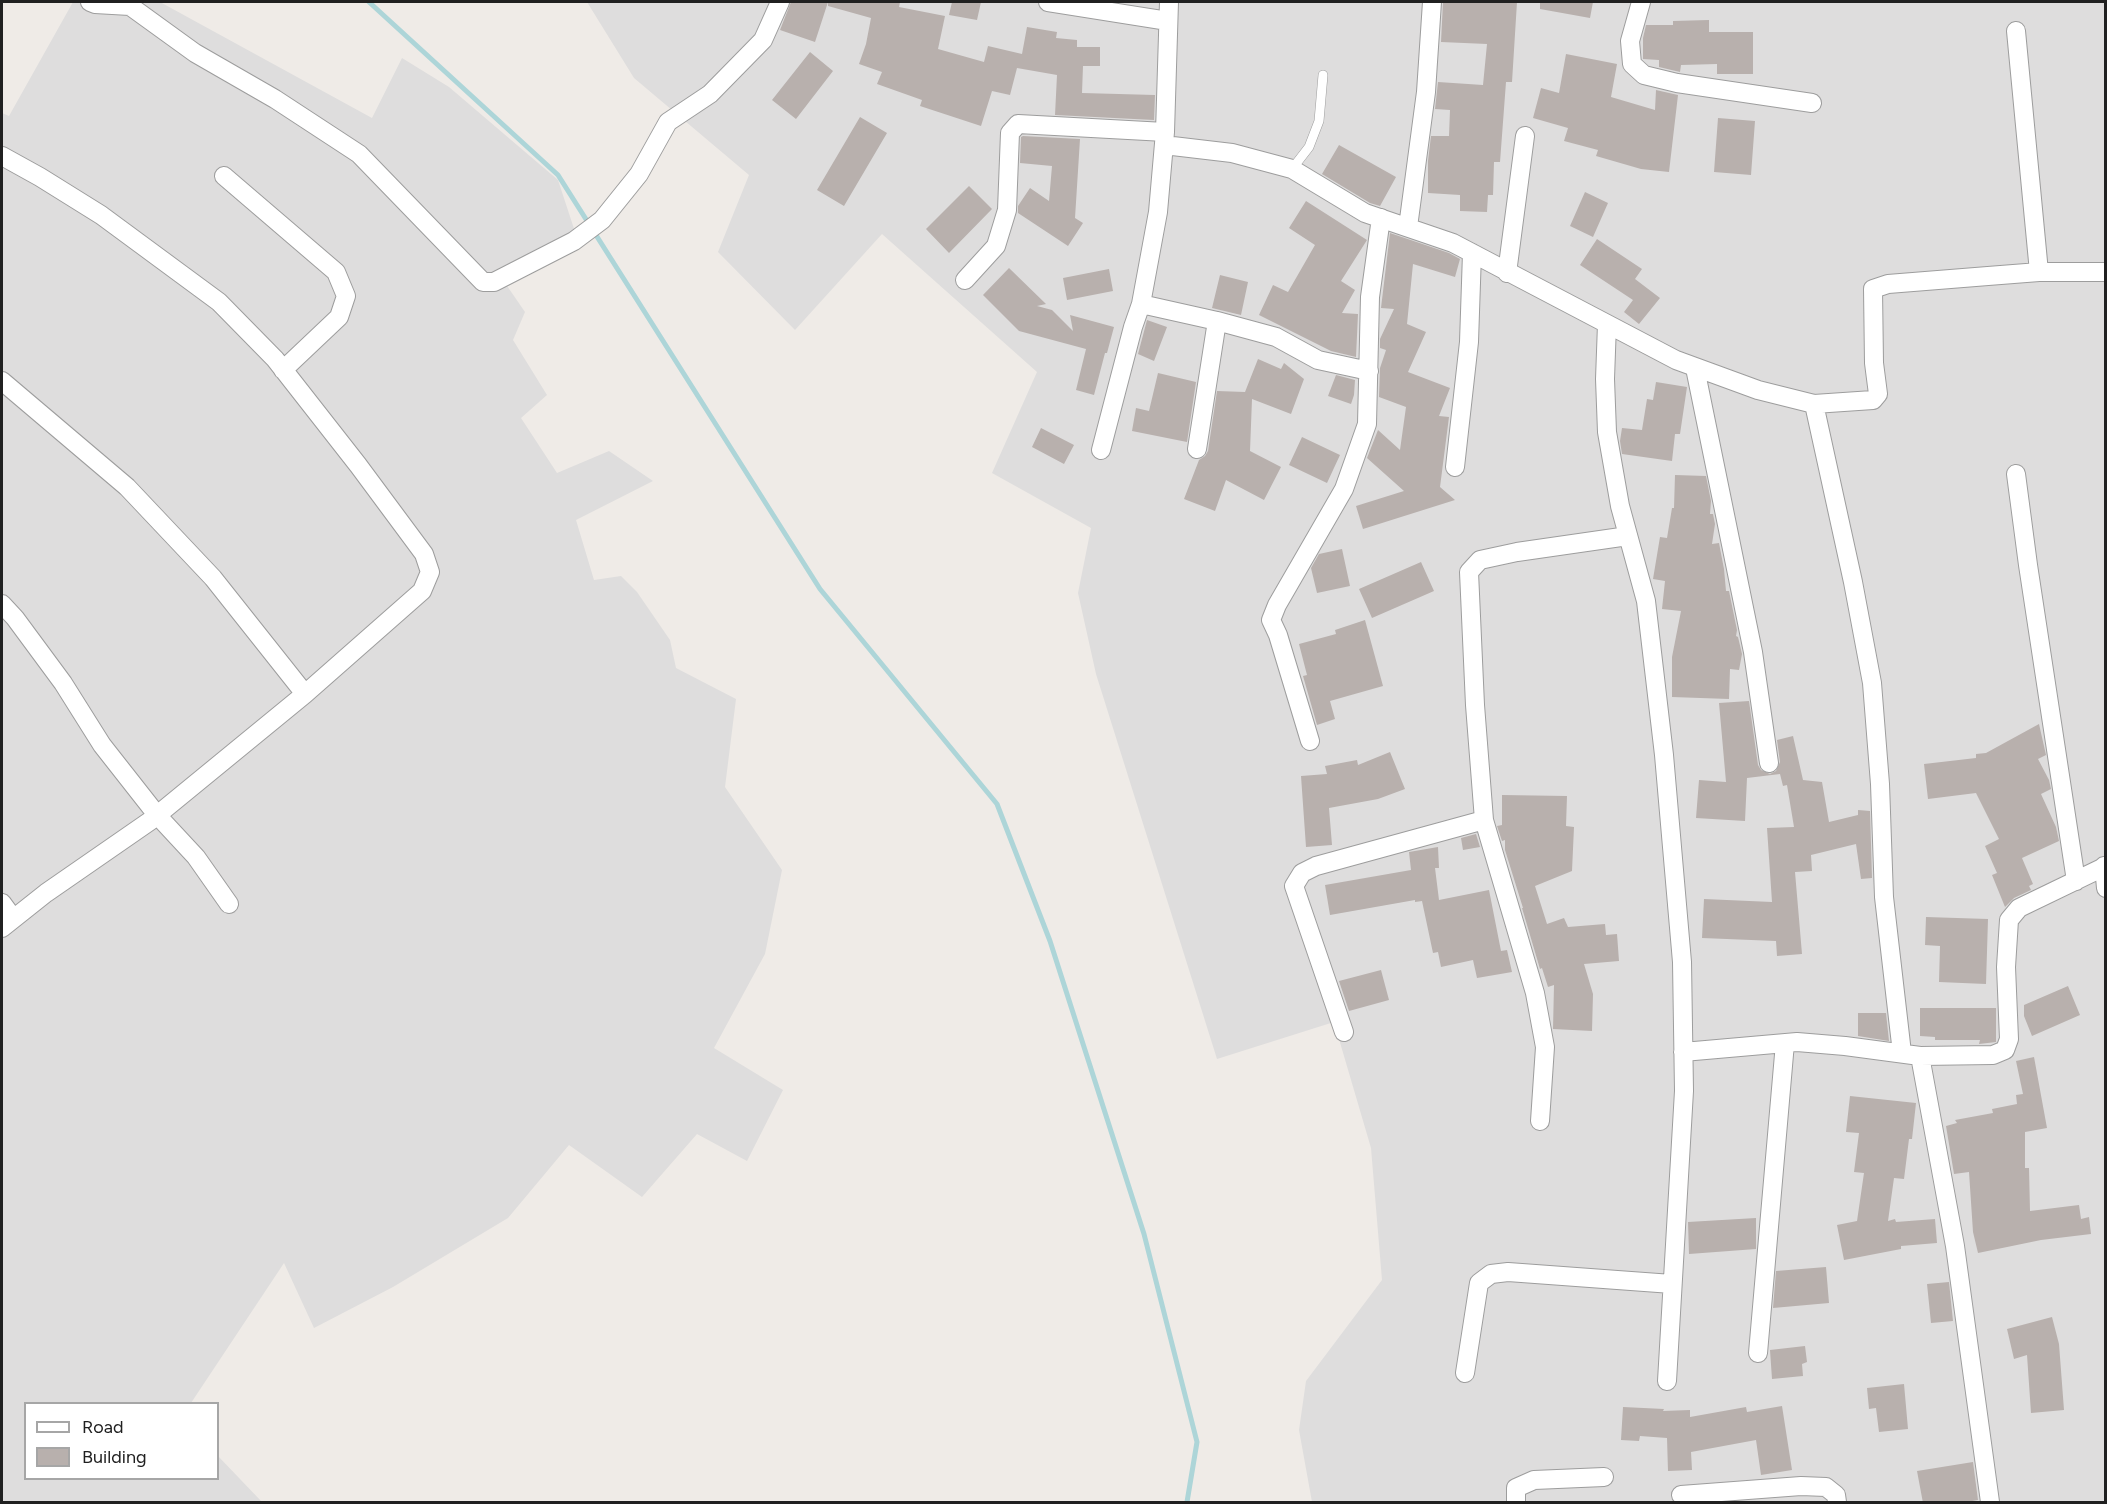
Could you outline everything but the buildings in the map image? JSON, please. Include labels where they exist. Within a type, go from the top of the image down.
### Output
[{"type":"street","points":[[90,2],[130,6],[195,53],[275,99],[359,154],[483,282],[494,282],[574,241],[602,220],[639,174],[668,122],[710,94],[763,40],[780,2]]},
{"type":"street","points":[[1048,2],[1168,21]]},
{"type":"street","points":[[1101,450],[1132,327],[1141,304],[1158,212],[1165,138],[1169,2]]},
{"type":"street","points":[[1408,227],[1426,92],[1432,2]]},
{"type":"street","points":[[1641,2],[1630,41],[1632,64],[1644,75],[1677,83],[1812,104]]},
{"type":"street","points":[[2016,31],[2039,272]]},
{"type":"street","points":[[965,280],[996,246],[1007,210],[1010,133],[1018,124],[1165,138],[1232,153],[1292,170],[1365,213],[1453,243],[1506,273],[1695,368],[1758,390],[1814,404],[1873,400],[1878,394],[1874,363],[1873,289],[1888,284],[2039,272],[2106,272]]},
{"type":"street","points":[[1506,273],[1525,136]]},
{"type":"street","points":[[2,156],[101,215],[219,302],[283,370],[358,465],[424,554],[430,572],[422,591],[304,694],[157,815],[46,893],[8,923],[2,903]]},
{"type":"street","points":[[224,176],[336,272],[346,296],[339,317],[283,370]]},
{"type":"street","points":[[1310,741],[1278,635],[1271,620],[1277,605],[1344,489],[1367,424],[1370,297],[1381,218]]},
{"type":"street","points":[[1455,467],[1469,342],[1472,254]]},
{"type":"street","points":[[1141,304],[1276,337],[1318,360],[1369,371]]},
{"type":"street","points":[[1197,448],[1217,321]]},
{"type":"street","points":[[1607,324],[1605,379],[1607,432],[1620,506],[1646,601],[1664,754],[1682,962],[1684,1092],[1667,1381]]},
{"type":"street","points":[[1695,368],[1753,652],[1769,763]]},
{"type":"street","points":[[2,381],[127,487],[213,578],[304,694]]},
{"type":"street","points":[[1814,404],[1853,582],[1872,683],[1880,784],[1884,897],[1911,1055],[1955,1246],[1990,1503]]},
{"type":"street","points":[[2016,474],[2076,881]]},
{"type":"street","points":[[1540,1121],[1545,1047],[1535,993],[1484,820],[1475,705],[1470,572],[1480,560],[1517,552],[1628,536]]},
{"type":"street","points":[[2,604],[63,683],[102,745],[157,815],[196,857],[229,904]]},
{"type":"street","points":[[1344,1032],[1294,886],[1302,873],[1316,866],[1484,820]]},
{"type":"street","points":[[1683,1052],[1785,1043],[1845,1046],[1911,1055],[1993,1054],[2005,1050],[2009,1039],[2006,967],[2008,920],[2019,908],[2105,866],[2106,888]]},
{"type":"street","points":[[1758,1353],[1785,1043]]},
{"type":"street","points":[[1465,1373],[1479,1283],[1491,1274],[1508,1272],[1672,1284]]},
{"type":"street","points":[[1516,1503],[1515,1488],[1534,1480],[1604,1477]]},
{"type":"street","points":[[1681,1495],[1801,1486],[1826,1487],[1836,1495],[1837,1503]]},
{"type":"lane","points":[[1292,170],[1309,147],[1319,122],[1323,75]]},
{"type":"shaded area","points":[[73,2],[160,2],[372,118],[402,58],[449,87],[558,180],[580,247],[503,280],[525,312],[513,340],[547,395],[521,418],[557,473],[609,451],[653,481],[576,520],[594,580],[621,576],[637,592],[670,640],[676,668],[736,699],[725,787],[782,870],[765,954],[714,1048],[783,1090],[747,1161],[697,1134],[642,1197],[569,1145],[508,1218],[393,1287],[314,1328],[284,1263],[192,1402],[24,1402],[24,1480],[219,1480],[219,1457],[262,1502],[2,1502],[2,113],[9,116]]},
{"type":"shaded area","points":[[587,2],[2105,2],[2105,1502],[1312,1502],[1299,1430],[1306,1381],[1382,1280],[1371,1148],[1334,1022],[1217,1059],[1096,674],[1078,593],[1091,528],[992,473],[1037,372],[882,234],[795,330],[718,252],[749,175],[634,78]]},
{"type":"waterway","points":[[369,2],[558,175],[820,589],[997,804],[1050,941],[1144,1234],[1197,1442],[1187,1502]]}]
